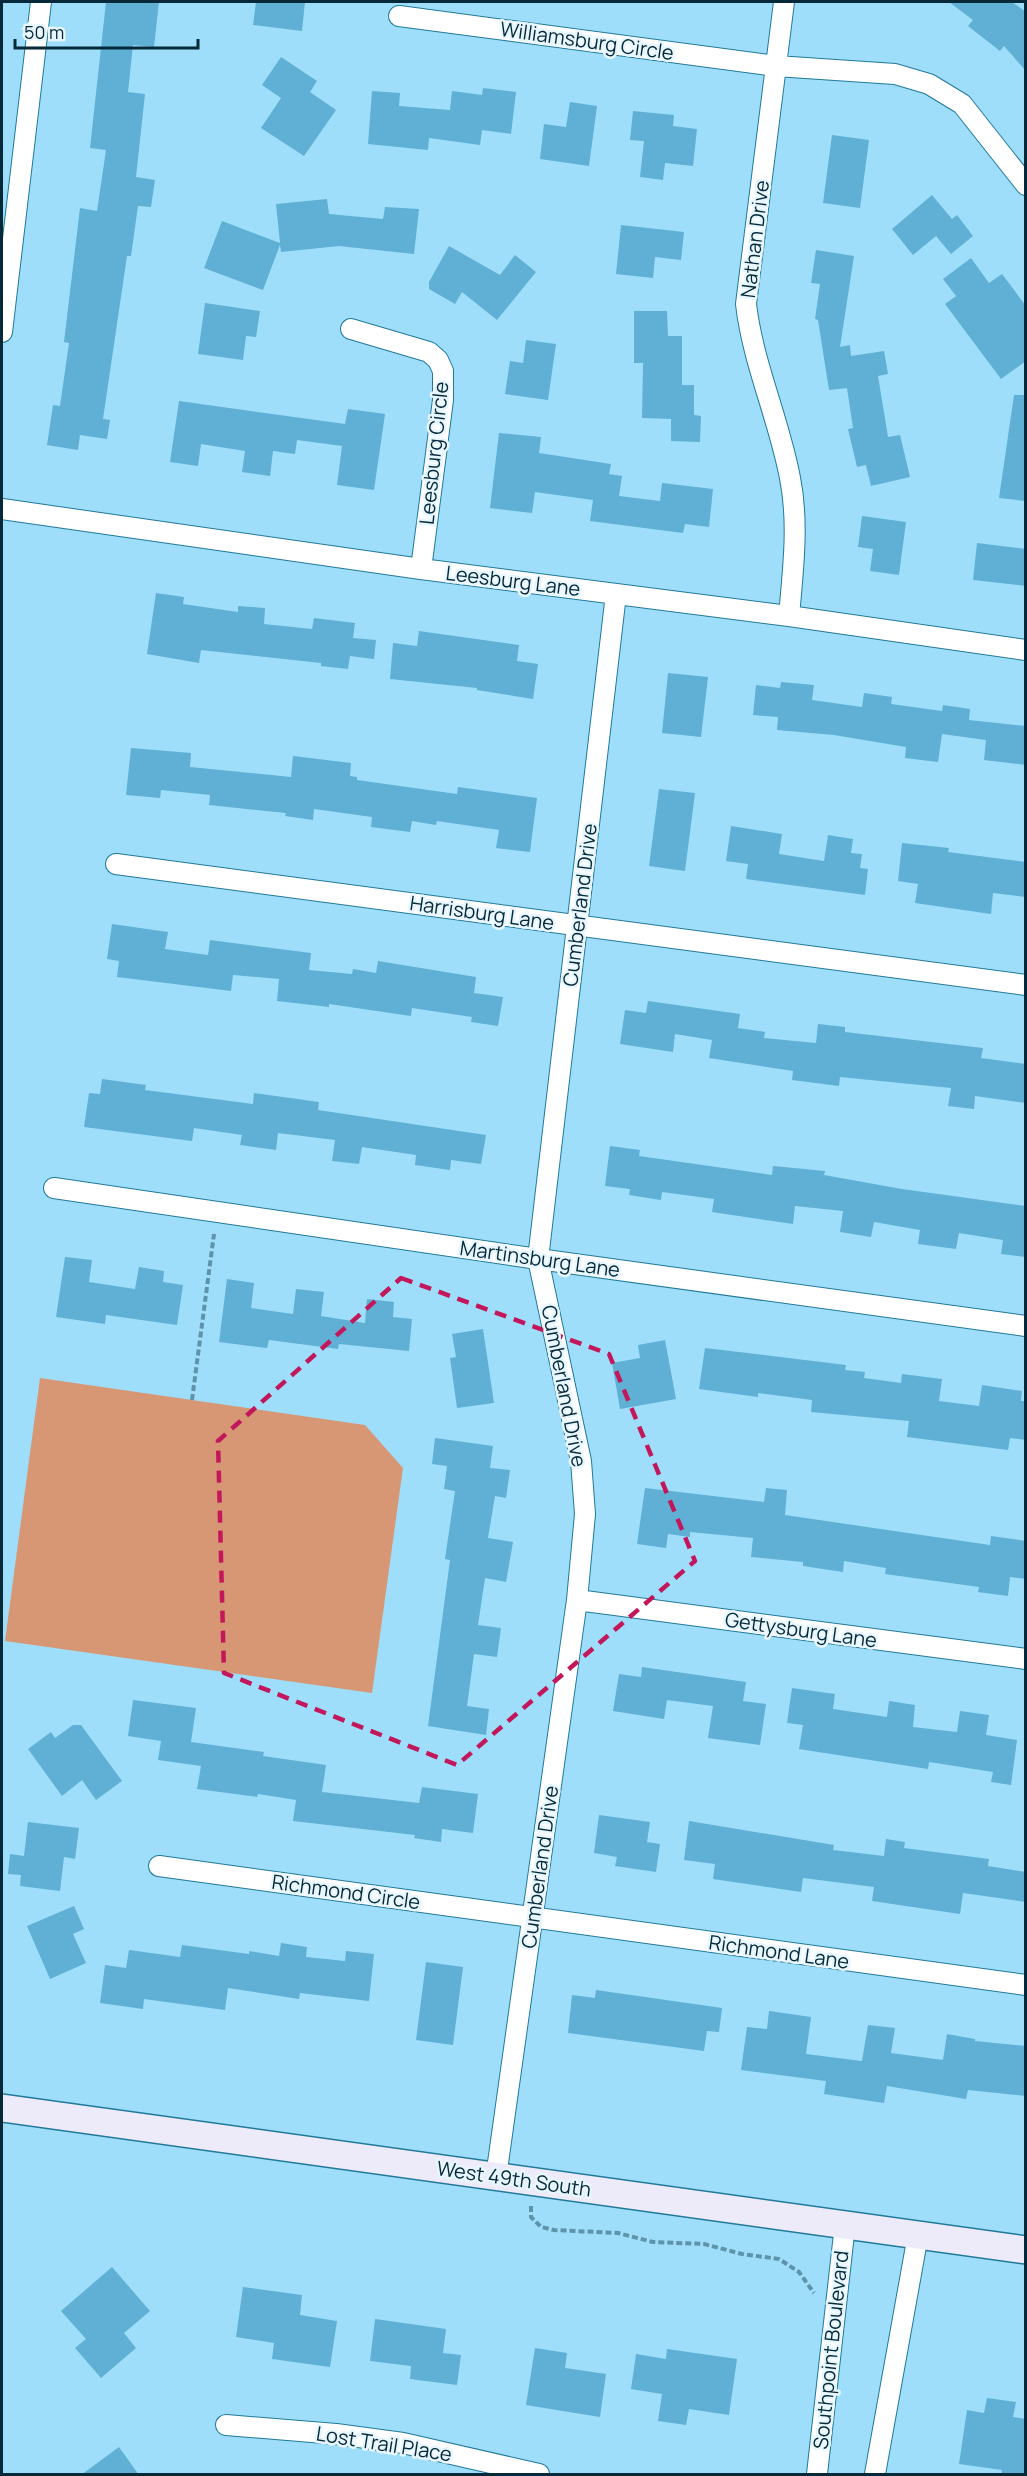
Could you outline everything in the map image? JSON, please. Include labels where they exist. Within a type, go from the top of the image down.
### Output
[{"type":"street","points":[[2,332],[41,2]]},
{"type":"street","name":"Nathan Drive","points":[[784,2],[746,304],[750,336],[790,478],[795,532],[789,616]]},
{"type":"street","name":"Williamsburg Circle","points":[[399,16],[776,66],[896,74],[929,84],[962,104],[1026,185]]},
{"type":"street","name":"Leesburg Circle","points":[[351,329],[429,352],[438,360],[443,371],[443,399],[421,569]]},
{"type":"street","name":"Leesburg Lane","points":[[2,509],[421,569],[789,616],[1026,650]]},
{"type":"street","name":"Cumberland Drive","points":[[496,2177],[577,1600],[585,1514],[581,1461],[538,1259],[616,594]]},
{"type":"street","name":"Harrisburg Lane","points":[[116,864],[1026,985]]},
{"type":"street","name":"Martinsburg Lane","points":[[54,1188],[538,1259],[1026,1326]]},
{"type":"street","name":"Gettysburg Lane","points":[[577,1600],[1026,1659]]},
{"type":"street","name":"Richmond Circle","points":[[159,1866],[533,1918]]},
{"type":"street","name":"Richmond Lane","points":[[533,1918],[1026,1985]]},
{"type":"street","name":"West 49th South","points":[[2,2108],[1026,2250]]},
{"type":"street","name":"Southpoint Boulevard","points":[[817,2475],[845,2225]]},
{"type":"street","points":[[875,2475],[918,2235]]},
{"type":"street","name":"Lost Trail Place","points":[[226,2425],[336,2434],[403,2443],[539,2475]]},
{"type":"path","points":[[192,1400],[214,1234]]},
{"type":"path","points":[[531,2205],[531,2217],[540,2227],[554,2230],[618,2233],[653,2242],[704,2244],[742,2254],[779,2259],[799,2272],[812,2288],[818,2301]]},
{"type":"highlighted area","points":[[401,1278],[609,1354],[695,1561],[457,1765],[224,1673],[218,1441]]},
{"type":"shaded area","points":[[40,1378],[365,1425],[403,1468],[372,1693],[5,1641]]},
{"type":"building","points":[[106,2],[159,2],[154,47],[133,45],[128,92],[145,94],[136,177],[155,180],[151,207],[138,206],[131,256],[127,256],[103,419],[110,420],[107,439],[80,435],[78,450],[47,445],[53,405],[60,406],[69,343],[64,342],[80,208],[97,211],[106,150],[90,148]]},
{"type":"building","points":[[256,2],[305,2],[302,31],[253,25]]},
{"type":"building","points":[[949,2],[1012,2],[1026,12],[1026,71],[1004,46],[1000,51],[968,26],[973,20]]},
{"type":"building","points":[[281,57],[317,81],[310,92],[336,110],[304,156],[261,128],[281,98],[262,85]]},
{"type":"building","points":[[483,88],[516,92],[511,134],[482,130],[480,145],[429,138],[428,150],[368,144],[372,91],[400,93],[399,106],[450,110],[452,91],[482,95]]},
{"type":"building","points":[[570,102],[597,106],[589,166],[540,159],[544,124],[566,127]]},
{"type":"building","points":[[633,111],[674,115],[673,126],[697,129],[693,166],[665,163],[663,180],[640,177],[644,141],[630,140]]},
{"type":"building","points":[[832,135],[869,140],[860,208],[823,203]]},
{"type":"building","points":[[932,195],[952,219],[957,215],[973,236],[951,254],[936,236],[913,255],[892,229]]},
{"type":"building","points":[[327,199],[329,214],[383,219],[385,207],[419,209],[414,254],[339,246],[281,252],[280,245],[263,290],[204,268],[222,221],[280,243],[276,204]]},
{"type":"building","points":[[621,225],[684,232],[681,260],[655,257],[653,278],[616,274]]},
{"type":"building","points":[[449,246],[500,275],[515,255],[536,272],[497,320],[462,292],[455,304],[429,289],[429,282]]},
{"type":"building","points":[[816,250],[854,256],[840,347],[850,345],[851,356],[884,351],[888,374],[878,376],[888,437],[900,435],[910,477],[871,486],[866,465],[857,467],[848,429],[853,428],[847,388],[829,390],[818,320],[815,319],[820,284],[811,283]]},
{"type":"building","points":[[971,258],[989,283],[1002,274],[1026,306],[1026,361],[1001,379],[945,304],[956,296],[943,279]]},
{"type":"building","points":[[205,303],[260,311],[256,337],[246,336],[243,360],[198,354]]},
{"type":"building","points":[[634,311],[667,311],[668,336],[682,336],[682,385],[694,385],[694,415],[701,416],[700,442],[671,441],[671,419],[642,418],[643,363],[634,363]]},
{"type":"building","points":[[526,340],[556,344],[548,400],[505,394],[510,361],[523,363]]},
{"type":"building","points":[[1014,395],[1026,395],[1026,501],[999,498]]},
{"type":"building","points":[[179,401],[345,424],[348,409],[385,414],[374,490],[337,485],[342,446],[297,440],[295,454],[273,451],[270,476],[242,472],[245,451],[201,444],[198,466],[170,462]]},
{"type":"building","points":[[499,433],[541,437],[539,453],[611,464],[609,474],[622,476],[619,496],[660,501],[662,483],[713,489],[709,527],[685,524],[683,533],[590,521],[593,500],[535,492],[532,513],[490,508]]},
{"type":"building","points":[[862,516],[906,522],[899,575],[870,571],[873,549],[858,547]]},
{"type":"building","points":[[977,543],[1026,549],[1026,586],[973,580]]},
{"type":"building","points":[[156,593],[184,597],[183,604],[238,612],[238,606],[265,608],[264,624],[312,629],[314,618],[355,623],[353,638],[376,640],[374,659],[350,656],[348,669],[321,666],[321,663],[201,650],[199,663],[147,654]]},
{"type":"building","points":[[419,631],[519,645],[517,661],[538,664],[533,699],[477,690],[477,688],[390,679],[393,643],[417,646]]},
{"type":"building","points":[[668,673],[708,677],[701,737],[662,733]]},
{"type":"building","points":[[781,682],[814,685],[812,700],[862,707],[864,693],[892,697],[891,704],[942,711],[943,705],[970,709],[969,720],[1026,726],[1026,765],[984,760],[986,740],[942,734],[938,762],[905,758],[906,747],[834,735],[777,730],[778,717],[753,715],[756,685],[780,688]]},
{"type":"building","points":[[131,748],[191,753],[190,767],[291,777],[293,756],[351,763],[350,776],[357,777],[357,780],[457,794],[458,787],[537,798],[530,852],[496,848],[499,830],[437,821],[436,825],[412,821],[410,832],[371,827],[372,817],[314,809],[313,820],[285,816],[286,813],[209,805],[210,795],[161,790],[160,798],[126,795]]},
{"type":"building","points":[[659,789],[695,793],[685,871],[649,866]]},
{"type":"building","points":[[731,826],[782,834],[779,854],[824,861],[828,835],[853,839],[851,853],[862,854],[860,868],[868,869],[865,895],[746,879],[748,864],[726,861]]},
{"type":"building","points":[[902,843],[949,848],[948,852],[1026,862],[1026,897],[993,893],[991,914],[915,903],[918,884],[898,881]]},
{"type":"building","points":[[112,924],[168,932],[165,949],[208,955],[210,940],[311,953],[309,970],[352,974],[353,969],[376,973],[378,961],[476,977],[474,993],[503,997],[498,1026],[471,1022],[472,1017],[412,1008],[411,1016],[329,1004],[329,1007],[277,1001],[279,979],[233,975],[231,991],[117,977],[119,961],[107,959]]},
{"type":"building","points":[[648,1001],[740,1014],[738,1028],[765,1032],[764,1038],[816,1043],[818,1024],[845,1027],[845,1032],[983,1048],[981,1058],[1026,1064],[1026,1103],[975,1096],[974,1109],[948,1106],[951,1088],[840,1077],[839,1086],[792,1080],[793,1071],[709,1058],[712,1040],[675,1034],[673,1052],[620,1044],[625,1010],[646,1013]]},
{"type":"building","points":[[102,1079],[146,1085],[145,1090],[253,1104],[254,1093],[319,1102],[318,1110],[486,1135],[481,1164],[451,1160],[450,1170],[415,1165],[416,1155],[362,1147],[359,1164],[332,1161],[335,1140],[278,1133],[276,1150],[240,1145],[242,1135],[194,1128],[192,1141],[84,1127],[89,1093],[100,1094]]},
{"type":"building","points":[[610,1146],[640,1150],[639,1156],[772,1175],[773,1166],[825,1171],[824,1175],[902,1189],[1026,1206],[1026,1257],[1001,1254],[1003,1240],[959,1233],[956,1249],[918,1244],[920,1230],[874,1222],[871,1237],[840,1232],[843,1211],[795,1206],[793,1224],[712,1212],[714,1199],[662,1192],[661,1200],[629,1195],[630,1189],[605,1186]]},
{"type":"building","points":[[65,1257],[92,1260],[89,1282],[135,1289],[139,1267],[164,1271],[163,1282],[183,1285],[177,1325],[106,1315],[105,1324],[56,1317]]},
{"type":"building","points":[[227,1279],[254,1283],[251,1308],[293,1314],[296,1289],[324,1292],[321,1316],[365,1323],[367,1299],[394,1302],[393,1317],[412,1319],[409,1351],[339,1344],[338,1349],[269,1340],[267,1348],[219,1342]]},
{"type":"building","points":[[483,1329],[494,1403],[457,1408],[450,1358],[456,1357],[452,1334]]},
{"type":"building","points":[[665,1340],[676,1399],[620,1409],[612,1363],[640,1358],[638,1345]]},
{"type":"building","points":[[705,1348],[846,1365],[845,1370],[865,1372],[864,1378],[901,1383],[902,1374],[942,1379],[939,1401],[979,1406],[982,1385],[1022,1391],[1021,1401],[1026,1401],[1026,1440],[1010,1438],[1008,1450],[907,1437],[909,1421],[811,1412],[812,1400],[758,1393],[758,1397],[699,1389]]},
{"type":"building","points":[[435,1438],[493,1446],[490,1468],[510,1470],[506,1498],[495,1496],[488,1538],[513,1542],[506,1582],[485,1578],[478,1625],[501,1628],[497,1657],[474,1654],[467,1706],[489,1709],[486,1735],[428,1726],[450,1560],[445,1559],[455,1491],[444,1489],[447,1466],[432,1464]]},
{"type":"building","points":[[645,1488],[764,1502],[766,1488],[787,1490],[785,1515],[990,1545],[991,1536],[1026,1541],[1026,1579],[1010,1577],[1008,1596],[978,1592],[979,1587],[885,1574],[886,1568],[844,1561],[843,1572],[803,1566],[803,1562],[751,1557],[753,1538],[690,1532],[690,1537],[668,1534],[666,1548],[637,1544]]},
{"type":"building","points":[[642,1667],[746,1682],[743,1701],[766,1704],[760,1745],[708,1738],[713,1706],[667,1700],[664,1719],[613,1711],[619,1674],[641,1677]]},
{"type":"building","points":[[792,1688],[835,1694],[833,1709],[887,1717],[889,1701],[915,1705],[913,1727],[957,1732],[960,1711],[989,1715],[986,1735],[1017,1740],[1011,1785],[991,1782],[993,1772],[929,1762],[928,1769],[799,1749],[803,1725],[787,1723]]},
{"type":"building","points":[[133,1700],[196,1708],[191,1742],[264,1752],[263,1756],[326,1765],[322,1792],[419,1803],[422,1787],[478,1794],[473,1833],[442,1829],[441,1842],[414,1838],[415,1835],[293,1821],[296,1800],[197,1789],[201,1766],[158,1760],[161,1741],[128,1736]]},
{"type":"building","points":[[73,1725],[81,1725],[122,1781],[96,1800],[82,1780],[62,1796],[28,1749],[51,1732],[55,1738]]},
{"type":"building","points":[[599,1815],[650,1822],[647,1842],[660,1844],[656,1872],[615,1866],[617,1857],[594,1853]]},
{"type":"building","points":[[689,1821],[834,1845],[833,1850],[884,1856],[886,1839],[905,1842],[904,1848],[989,1859],[988,1866],[1026,1872],[1026,1902],[963,1893],[960,1914],[872,1901],[874,1887],[803,1878],[801,1892],[713,1879],[715,1864],[684,1860]]},
{"type":"building","points":[[28,1822],[79,1828],[75,1859],[64,1857],[60,1891],[20,1886],[21,1875],[8,1874],[10,1854],[24,1856]]},
{"type":"building","points":[[74,1906],[84,1929],[73,1934],[86,1963],[50,1979],[27,1926]]},
{"type":"building","points":[[281,1943],[307,1947],[306,1957],[345,1961],[346,1951],[374,1954],[369,2001],[300,1993],[299,1999],[228,1988],[225,2010],[144,1999],[143,2009],[100,2003],[105,1965],[126,1968],[129,1950],[180,1957],[182,1945],[279,1956]]},
{"type":"building","points":[[426,1962],[463,1967],[453,2045],[416,2040]]},
{"type":"building","points":[[596,1990],[722,2008],[719,2032],[707,2031],[704,2051],[568,2033],[572,1995],[595,1998]]},
{"type":"building","points":[[769,2011],[811,2017],[806,2054],[862,2061],[868,2025],[895,2028],[891,2053],[943,2060],[947,2034],[975,2039],[975,2041],[1026,2046],[1026,2096],[968,2090],[966,2099],[887,2086],[884,2103],[824,2094],[826,2081],[741,2070],[747,2027],[767,2029]]},
{"type":"building","points":[[112,2267],[150,2311],[124,2333],[136,2348],[101,2378],[75,2348],[86,2339],[61,2311]]},
{"type":"building","points":[[243,2287],[302,2295],[300,2315],[337,2321],[330,2367],[272,2359],[274,2343],[236,2337]]},
{"type":"building","points":[[375,2319],[446,2329],[443,2353],[461,2355],[457,2385],[410,2379],[411,2366],[370,2361]]},
{"type":"building","points":[[535,2348],[567,2353],[565,2368],[606,2374],[600,2417],[526,2405]]},
{"type":"building","points":[[667,2349],[737,2359],[729,2415],[689,2409],[686,2425],[658,2421],[662,2394],[631,2389],[636,2354],[666,2359]]},
{"type":"building","points":[[987,2398],[1016,2402],[1013,2417],[1026,2419],[1026,2475],[1001,2475],[1002,2470],[959,2464],[967,2410],[984,2413]]},
{"type":"building","points":[[119,2447],[139,2475],[81,2475]]}]
